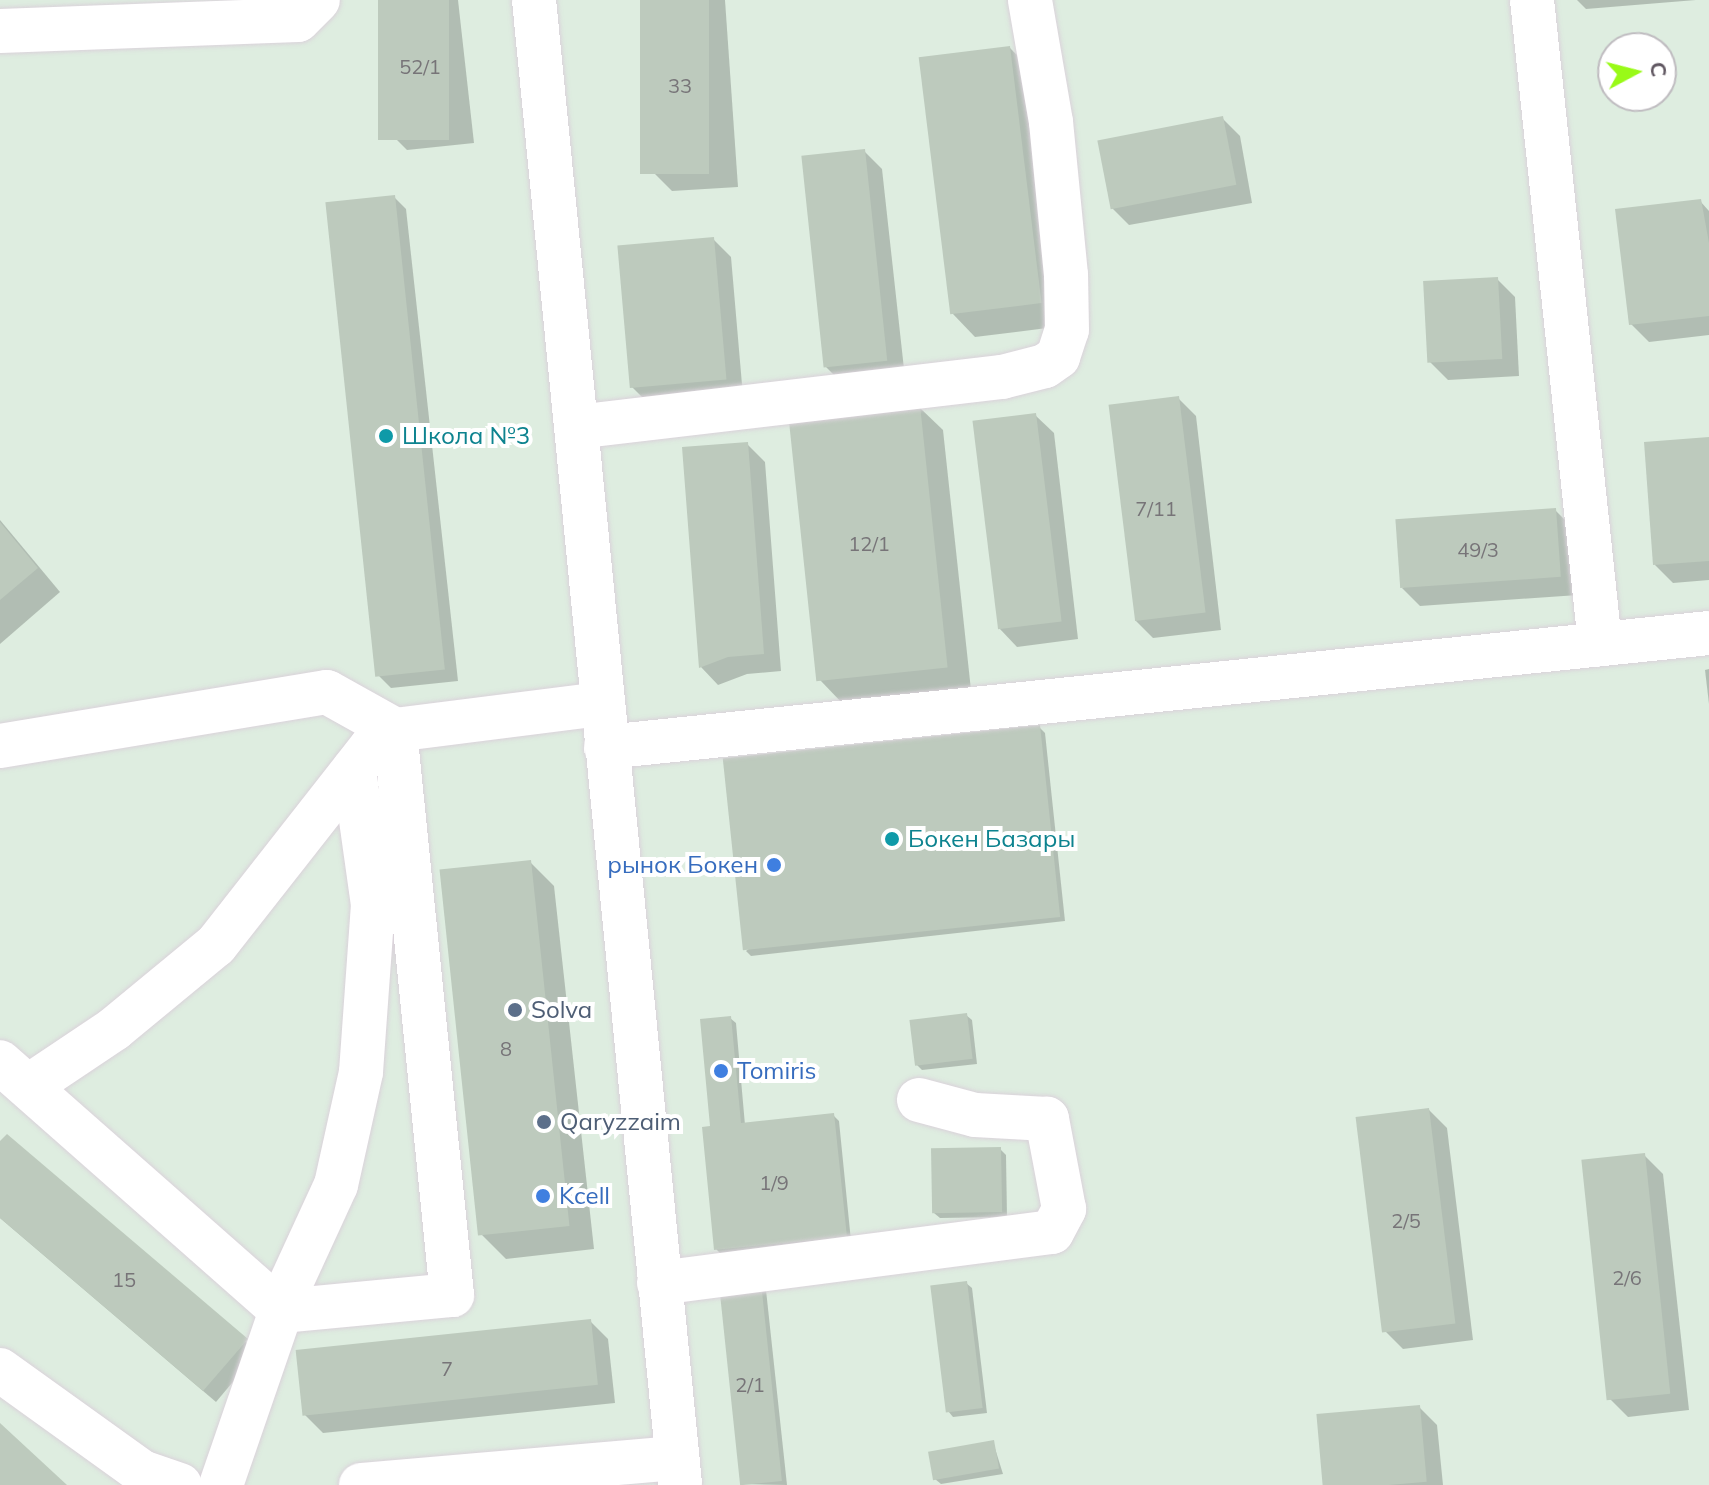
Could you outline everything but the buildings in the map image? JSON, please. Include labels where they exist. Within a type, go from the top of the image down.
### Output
[{"type":"street","points":[[0,31],[298,20],[318,0]]},
{"type":"street","points":[[361,1485],[678,1471],[534,0]]},
{"type":"street","points":[[576,427],[1002,377],[1045,366],[1058,357],[1067,330],[1066,275],[1051,122],[1030,0]]},
{"type":"street","points":[[1532,0],[1600,644]]},
{"type":"street","points":[[606,747],[1709,633]]},
{"type":"street","points":[[0,746],[327,692],[395,730]]},
{"type":"street","points":[[395,730],[452,1295],[282,1311],[15,1074],[114,1029],[216,945],[372,746],[395,730],[602,704]]},
{"type":"street","points":[[221,1485],[282,1311],[336,1185],[361,1072],[373,905],[354,769]]},
{"type":"street","points":[[659,1283],[1052,1232],[1064,1209],[1047,1119],[975,1115],[919,1100]]},
{"type":"street","points":[[0,1370],[142,1472],[180,1485]]},
{"type":"place","name":"Школа №3","points":[[386,436]]},
{"type":"place","name":"Бокен Базары","points":[[892,839]]},
{"type":"place","name":"рынок Бокен","points":[[774,865]]},
{"type":"place","name":"Solva","points":[[515,1010]]},
{"type":"place","name":"Tomiris","points":[[721,1071]]},
{"type":"place","name":"Qaryzzaim","points":[[544,1122]]},
{"type":"place","name":"Kcell","points":[[543,1196]]}]
